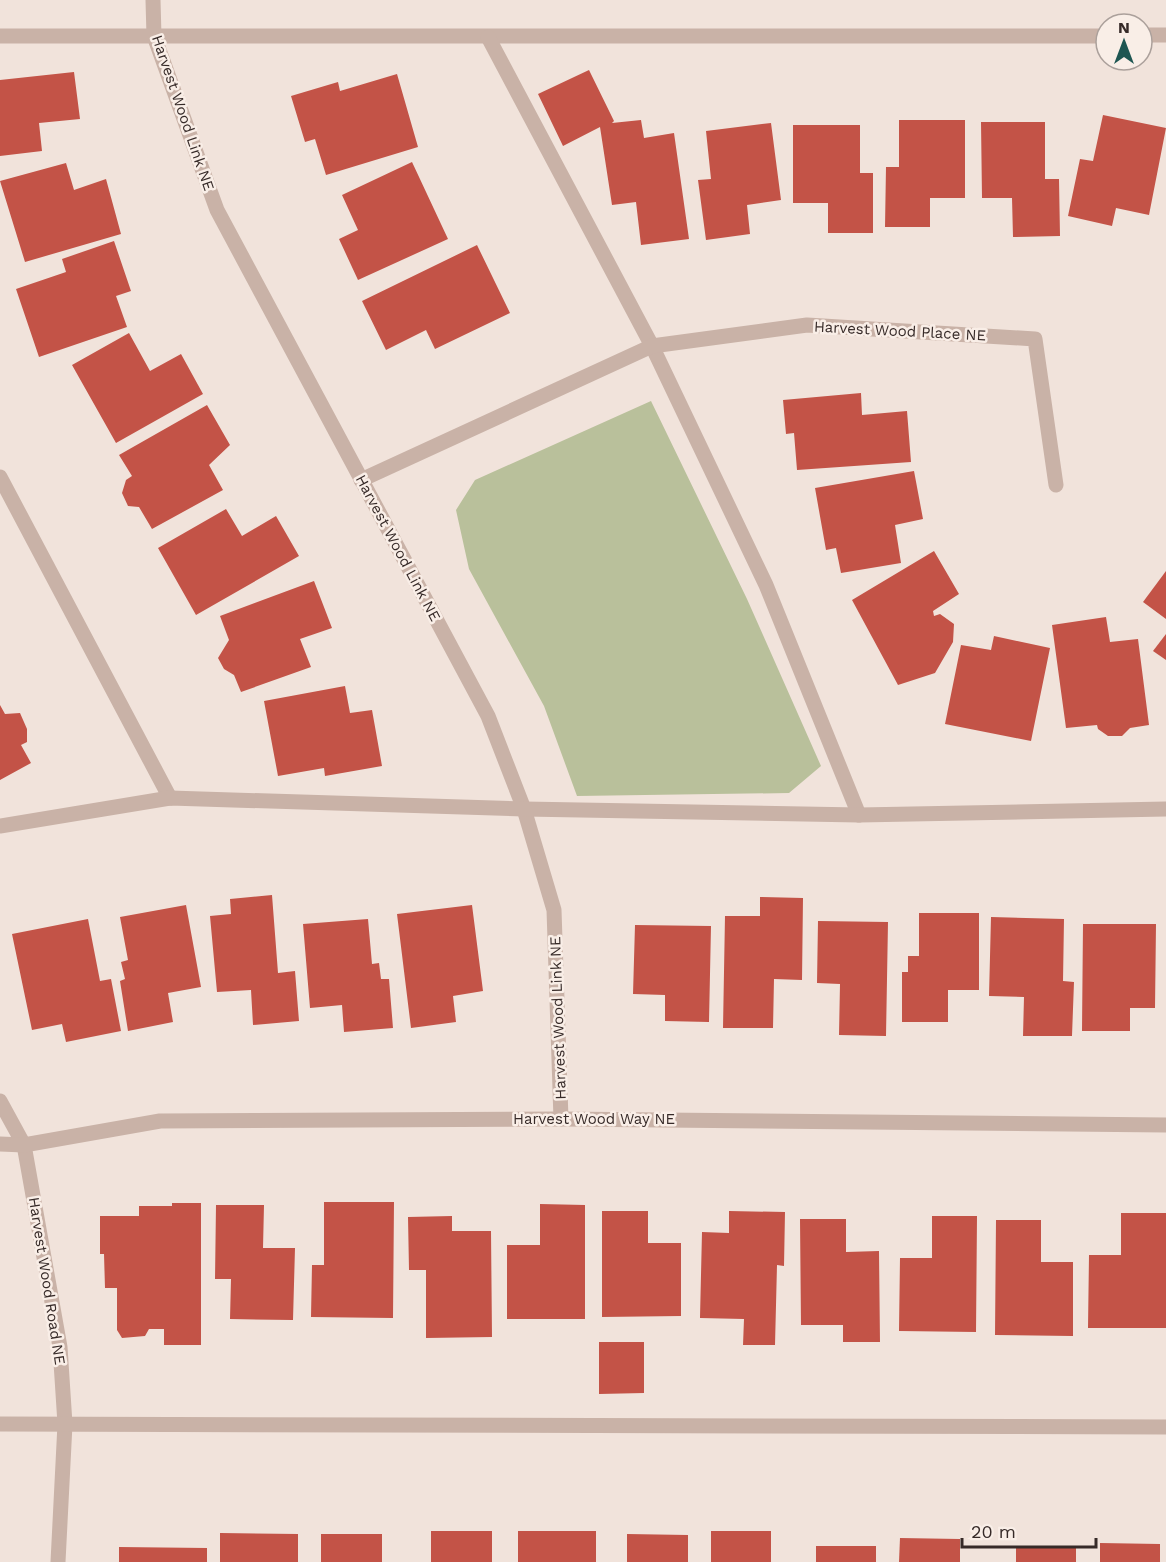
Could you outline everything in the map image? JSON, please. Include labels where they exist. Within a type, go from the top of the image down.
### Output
[{"type":"street","name":"Harvest Wood Link NE","points":[[153,0],[154,36],[217,210],[488,716],[524,809],[554,910],[561,1119]]},
{"type":"street","points":[[0,36],[1094,36]]},
{"type":"street","points":[[488,37],[652,346],[766,585],[859,815]]},
{"type":"street","name":"Harvest Wood Place NE","points":[[361,480],[652,346],[807,325],[1035,339],[1056,484]]},
{"type":"street","points":[[0,477],[170,798]]},
{"type":"street","points":[[0,826],[170,798],[524,809],[859,815],[1166,809]]},
{"type":"street","name":"Harvest Wood Road NE","points":[[0,1101],[24,1145],[60,1347],[65,1424],[58,1562]]},
{"type":"street","name":"Harvest Wood Way NE","points":[[24,1145],[160,1121],[561,1119],[1166,1125]]},
{"type":"street","points":[[0,1144],[24,1145]]},
{"type":"street","points":[[0,1424],[1166,1427]]},
{"type":"green space","points":[[651,401],[747,599],[821,766],[789,793],[577,796],[544,706],[469,569],[456,510],[475,480]]},
{"type":"building","points":[[589,70],[614,121],[612,123],[641,120],[644,138],[674,133],[689,239],[641,245],[636,202],[612,205],[600,127],[563,146],[538,94]]},
{"type":"building","points":[[74,72],[80,119],[39,123],[42,151],[0,156],[0,80]]},
{"type":"building","points":[[397,74],[418,147],[326,175],[315,139],[305,142],[291,96],[338,82],[340,91]]},
{"type":"building","points":[[1103,115],[1166,128],[1149,215],[1116,208],[1112,226],[1068,216],[1080,159],[1093,161]]},
{"type":"building","points":[[899,120],[965,120],[965,198],[930,198],[930,227],[885,227],[886,167],[899,167]]},
{"type":"building","points":[[981,122],[1045,122],[1045,179],[1059,179],[1060,236],[1013,237],[1012,198],[982,198]]},
{"type":"building","points":[[771,123],[781,200],[747,205],[750,234],[706,240],[698,180],[711,179],[706,131]]},
{"type":"building","points":[[793,125],[860,125],[860,173],[873,173],[873,233],[828,233],[828,203],[793,203]]},
{"type":"building","points":[[412,162],[448,239],[358,280],[339,239],[358,230],[342,195]]},
{"type":"building","points":[[66,163],[74,190],[106,179],[121,234],[25,262],[0,181]]},
{"type":"building","points":[[114,241],[131,291],[116,296],[127,327],[39,357],[16,289],[66,272],[62,259]]},
{"type":"building","points":[[477,245],[510,313],[435,349],[426,330],[386,350],[362,301]]},
{"type":"building","points":[[129,333],[150,371],[181,354],[203,394],[116,443],[72,365]]},
{"type":"building","points":[[861,393],[862,415],[907,411],[911,462],[797,470],[794,433],[786,434],[783,400]]},
{"type":"building","points":[[207,405],[230,445],[209,465],[223,490],[152,529],[139,507],[128,506],[122,493],[126,480],[132,476],[119,455]]},
{"type":"building","points":[[914,471],[923,519],[895,525],[901,563],[841,573],[836,548],[826,550],[815,488]]},
{"type":"building","points":[[226,509],[242,536],[276,516],[299,556],[196,615],[158,548]]},
{"type":"building","points":[[934,551],[959,594],[933,611],[934,616],[940,614],[954,624],[953,642],[935,673],[898,685],[852,600]]},
{"type":"building","points":[[1166,571],[1166,619],[1143,602]]},
{"type":"building","points":[[314,581],[332,628],[300,639],[311,667],[241,692],[234,675],[224,669],[218,658],[229,640],[220,616]]},
{"type":"building","points":[[1106,617],[1110,642],[1138,639],[1149,725],[1130,728],[1122,736],[1108,736],[1098,729],[1097,725],[1066,728],[1052,625]]},
{"type":"building","points":[[1166,634],[1166,660],[1153,651]]},
{"type":"building","points":[[994,636],[1050,648],[1031,741],[945,724],[961,645],[991,650]]},
{"type":"building","points":[[345,686],[350,713],[372,710],[382,766],[325,776],[324,768],[278,776],[264,701]]},
{"type":"building","points":[[0,705],[5,714],[20,713],[27,729],[27,742],[21,745],[31,763],[0,780]]},
{"type":"building","points":[[272,895],[278,973],[295,971],[299,1021],[253,1025],[251,990],[217,992],[210,916],[231,914],[230,899]]},
{"type":"building","points":[[760,897],[803,898],[802,980],[774,979],[773,1028],[723,1028],[725,916],[760,916]]},
{"type":"building","points":[[186,905],[201,987],[168,993],[173,1022],[128,1031],[120,981],[125,979],[121,962],[128,960],[120,917]]},
{"type":"building","points":[[472,905],[483,991],[453,996],[456,1022],[411,1028],[397,914]]},
{"type":"building","points":[[919,913],[979,913],[979,990],[948,990],[948,1022],[902,1022],[902,972],[908,972],[908,956],[919,956]]},
{"type":"building","points":[[991,917],[1064,919],[1063,981],[1074,982],[1072,1036],[1023,1036],[1024,997],[989,996]]},
{"type":"building","points":[[88,919],[100,981],[111,979],[121,1031],[66,1042],[62,1024],[32,1030],[12,934]]},
{"type":"building","points":[[368,919],[372,964],[379,963],[381,979],[389,979],[393,1028],[344,1032],[342,1005],[310,1008],[303,924]]},
{"type":"building","points":[[818,921],[888,922],[886,1036],[839,1035],[840,984],[817,983]]},
{"type":"building","points":[[1083,924],[1156,924],[1155,1008],[1130,1008],[1130,1031],[1082,1031]]},
{"type":"building","points":[[635,925],[711,926],[709,1022],[665,1021],[665,995],[633,994]]},
{"type":"building","points":[[324,1202],[394,1202],[393,1318],[311,1317],[312,1265],[324,1265]]},
{"type":"building","points":[[172,1203],[201,1203],[201,1345],[164,1345],[164,1329],[149,1329],[145,1336],[122,1338],[117,1330],[117,1288],[105,1288],[104,1254],[100,1254],[100,1216],[139,1216],[139,1206],[172,1206]]},
{"type":"building","points":[[540,1204],[585,1205],[585,1319],[507,1319],[507,1245],[540,1245]]},
{"type":"building","points":[[216,1205],[264,1205],[263,1248],[295,1248],[293,1320],[230,1319],[231,1279],[215,1279]]},
{"type":"building","points":[[602,1211],[648,1211],[648,1243],[681,1243],[681,1316],[602,1317]]},
{"type":"building","points":[[729,1211],[785,1212],[784,1266],[777,1265],[775,1345],[743,1345],[744,1319],[700,1318],[702,1232],[729,1233]]},
{"type":"building","points":[[1121,1213],[1166,1213],[1166,1328],[1088,1328],[1089,1255],[1121,1255]]},
{"type":"building","points":[[452,1216],[452,1231],[491,1231],[492,1337],[426,1338],[426,1270],[409,1270],[408,1217]]},
{"type":"building","points":[[932,1216],[977,1216],[976,1332],[899,1331],[900,1258],[932,1258]]},
{"type":"building","points":[[800,1219],[846,1219],[846,1252],[879,1251],[880,1342],[843,1342],[843,1325],[801,1325]]},
{"type":"building","points":[[996,1220],[1041,1220],[1041,1262],[1073,1262],[1073,1336],[995,1335]]},
{"type":"building","points":[[599,1342],[644,1342],[644,1393],[599,1394]]},
{"type":"building","points":[[431,1531],[492,1531],[492,1562],[431,1562]]},
{"type":"building","points":[[518,1531],[596,1531],[596,1562],[518,1562]]},
{"type":"building","points":[[711,1531],[771,1531],[771,1562],[711,1562]]},
{"type":"building","points":[[220,1533],[298,1534],[298,1562],[220,1562]]},
{"type":"building","points":[[321,1534],[382,1534],[382,1562],[321,1562]]},
{"type":"building","points":[[627,1534],[688,1535],[688,1562],[627,1562]]},
{"type":"building","points":[[900,1538],[960,1539],[960,1562],[899,1562]]},
{"type":"building","points":[[1100,1543],[1160,1544],[1160,1562],[1100,1562]]},
{"type":"building","points":[[816,1546],[876,1546],[876,1562],[816,1562]]},
{"type":"building","points":[[1016,1546],[1076,1546],[1076,1562],[1016,1562]]},
{"type":"building","points":[[119,1547],[207,1548],[207,1562],[119,1562]]}]
